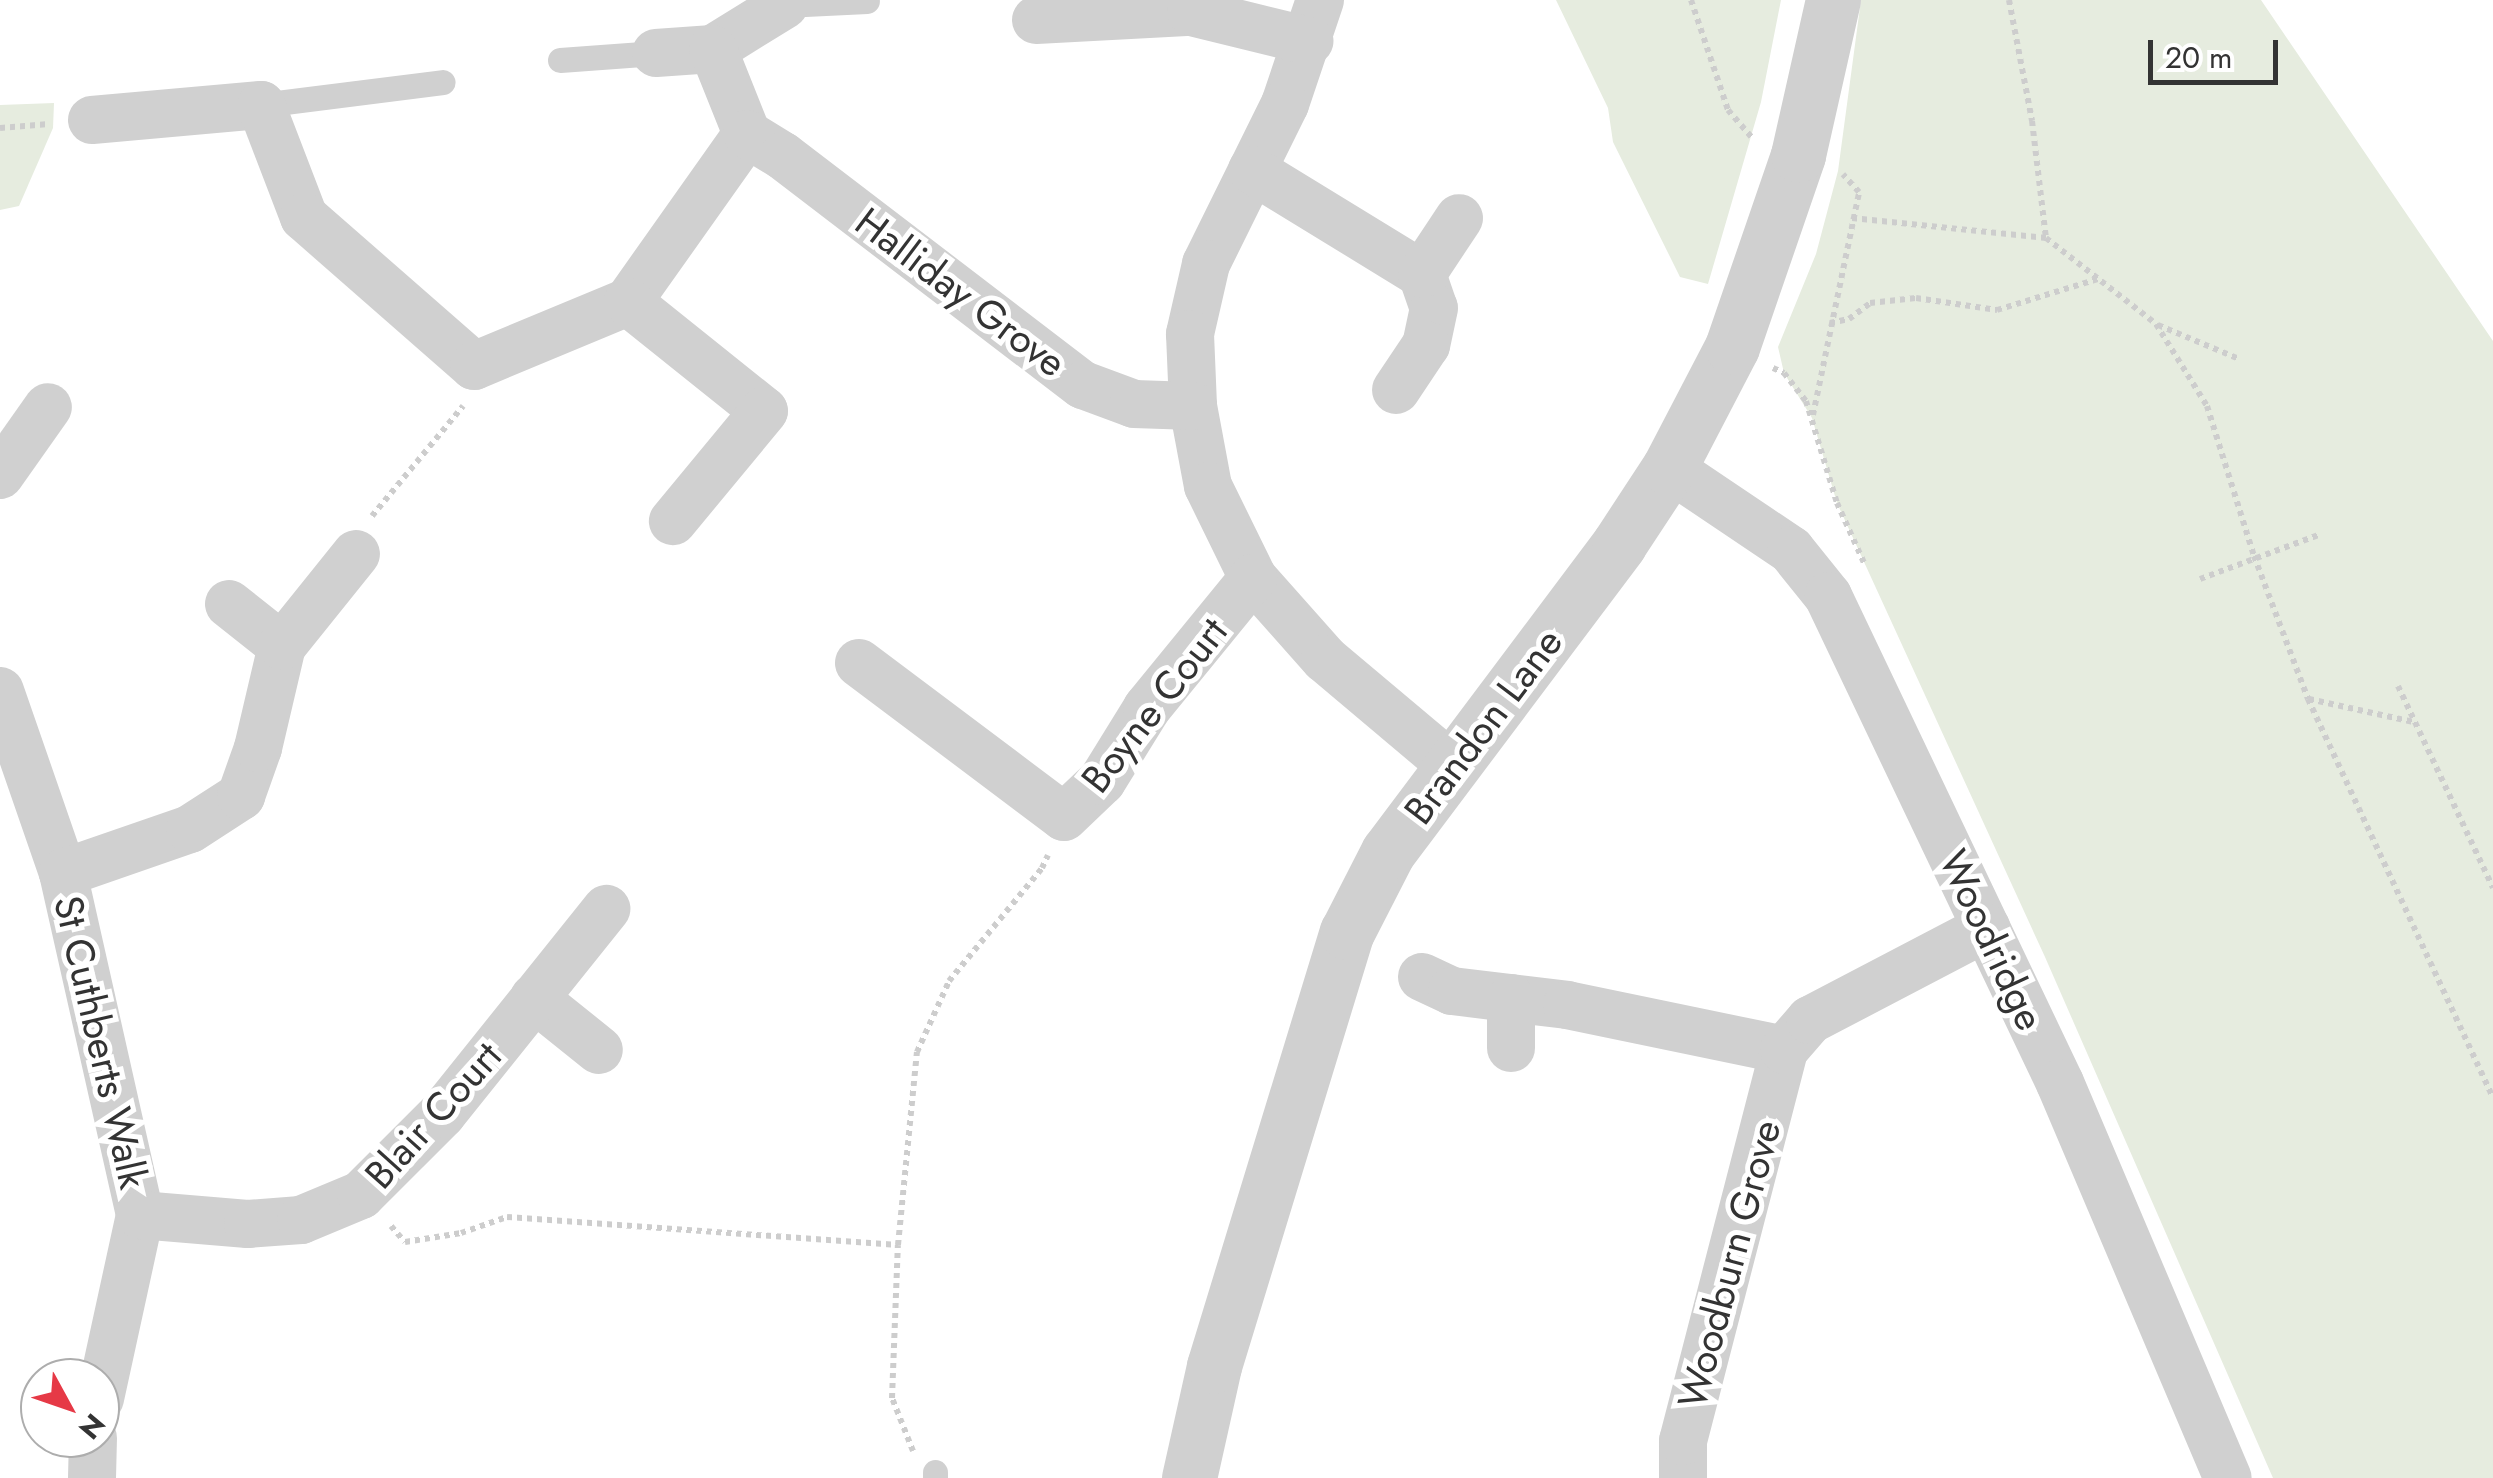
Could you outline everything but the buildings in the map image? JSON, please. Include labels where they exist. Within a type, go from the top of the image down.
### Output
[{"type":"street","name":"Brandon Lane","points":[[1189,1478],[1214,1366],[1346,932],[1388,852],[1619,544],[1668,468],[1732,347],[1798,155],[1833,0]]},
{"type":"street","points":[[656,53],[712,49],[784,5]]},
{"type":"street","points":[[1036,20],[1192,12],[1315,20],[1252,170],[1206,264],[1190,334],[1193,406],[1208,486],[1253,578],[1326,659],[1452,766]]},
{"type":"street","points":[[92,120],[261,105],[304,217],[474,366],[628,302],[747,134],[712,49]]},
{"type":"street","name":"Halliday Grove","points":[[747,134],[783,156],[1082,385],[1134,404],[1193,406]]},
{"type":"street","points":[[1252,170],[1422,274],[1434,308],[1426,345],[1396,390]]},
{"type":"street","points":[[1422,274],[1459,218]]},
{"type":"street","points":[[628,302],[764,411],[673,521]]},
{"type":"street","points":[[1,470],[48,408]]},
{"type":"street","name":"Woodridge","points":[[1668,468],[1791,550],[1828,596],[2060,1083],[2228,1478]]},
{"type":"street","points":[[63,874],[190,829],[241,796],[258,748],[282,646],[356,554]]},
{"type":"street","name":"Boyne Court","points":[[859,663],[1064,817],[1102,781],[1147,708],[1253,578]]},
{"type":"street","points":[[229,604],[282,646]]},
{"type":"street","name":"St Cuthberts Walk","points":[[0,691],[63,874],[140,1216],[109,1358]]},
{"type":"street","name":"Blair Court","points":[[140,1216],[248,1224],[301,1220],[361,1196],[442,1114],[606,909]]},
{"type":"street","points":[[1422,977],[1452,991],[1567,1005],[1784,1050],[1810,1020],[1986,928]]},
{"type":"street","points":[[534,998],[600,1050]]},
{"type":"street","points":[[1510,998],[1511,1048]]},
{"type":"street","name":"Woodburn Grove","points":[[1683,1478],[1683,1441],[1784,1050]]},
{"type":"lane","points":[[784,5],[866,1]]},
{"type":"lane","points":[[560,60],[656,53]]},
{"type":"lane","points":[[261,105],[442,82]]},
{"type":"path","points":[[1691,0],[1728,110],[1742,131],[1758,142],[1850,178],[1858,192],[1812,418],[1806,401],[1784,373],[1732,347]]},
{"type":"path","points":[[2009,0],[2032,121],[2046,238]]},
{"type":"path","points":[[1852,218],[2046,238],[2156,324],[2240,359]]},
{"type":"path","points":[[1830,323],[1849,319],[1870,303],[1916,298],[1997,310],[2099,279]]},
{"type":"path","points":[[2156,324],[2207,406],[2254,556],[2308,699],[2493,1097]]},
{"type":"path","points":[[356,554],[368,521],[462,408],[474,366]]},
{"type":"path","points":[[2200,579],[2318,534]]},
{"type":"path","points":[[2398,686],[2493,888]]},
{"type":"path","points":[[2308,699],[2414,722]]},
{"type":"path","points":[[934,1475],[917,1459],[892,1398],[898,1245],[917,1052],[949,981],[1042,868],[1064,817]]},
{"type":"path","points":[[361,1196],[405,1242],[461,1234],[507,1217],[898,1245]]},
{"type":"shaded area","points":[[1556,0],[1781,0],[1761,102],[1708,284],[1680,277],[1613,142],[1608,108]]},
{"type":"shaded area","points":[[1861,0],[2261,0],[2493,341],[2493,1478],[2273,1478],[2045,957],[1837,503],[1812,418],[1784,373],[1778,347],[1816,254],[1838,171]]},
{"type":"shaded area","points":[[54,103],[53,128],[19,206],[0,210],[0,105]]}]
